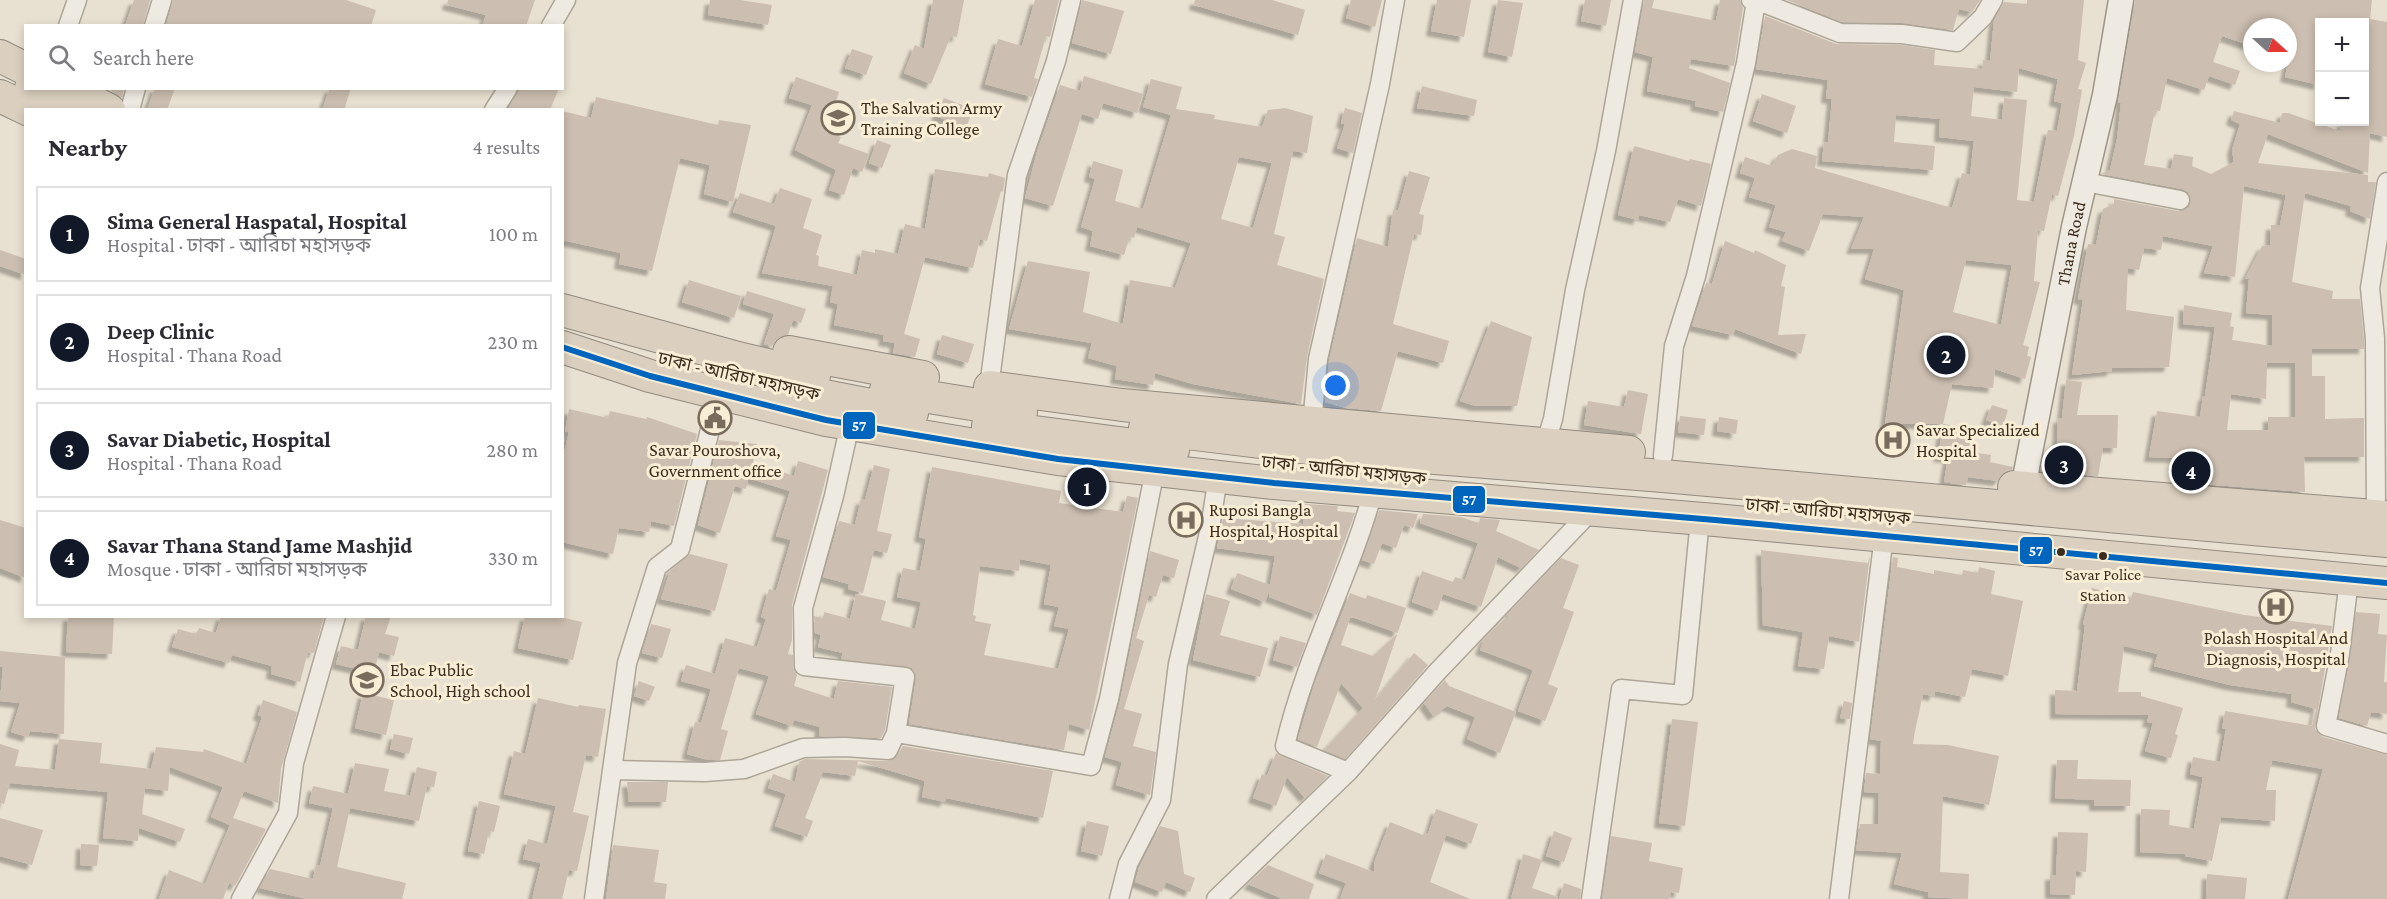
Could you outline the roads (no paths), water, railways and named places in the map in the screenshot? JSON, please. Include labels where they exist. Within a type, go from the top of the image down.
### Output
[{"type":"highway","points":[[0,56],[24,68]]},
{"type":"highway","points":[[0,72],[24,85]]},
{"type":"highway","points":[[35,90],[69,108]]},
{"type":"highway","points":[[70,90],[105,108]]},
{"type":"highway","points":[[0,96],[26,108]]},
{"type":"highway","points":[[0,116],[24,128]]},
{"type":"highway","points":[[564,290],[729,338],[812,358],[989,387],[1122,405],[2023,488],[2383,524]]},
{"type":"highway","name":"ঢাকা - আরিচা মহাসড়ক","points":[[564,311],[734,357],[853,385],[987,408],[1309,448],[1663,476],[2383,524]]},
{"type":"highway","name":"ঢাকা - আরিচা মহাসড়ক","points":[[564,330],[710,372],[832,398],[968,423],[1309,468],[1705,500],[2387,562]]},
{"type":"highway","points":[[564,349],[650,376],[850,424],[1058,459],[1373,492],[1700,519],[2387,583]]},
{"type":"street","points":[[69,24],[77,0]]},
{"type":"street","points":[[155,24],[162,0]]},
{"type":"street","points":[[551,24],[566,0]]},
{"type":"street","points":[[989,387],[1017,175],[1056,61],[1071,0]]},
{"type":"street","points":[[1312,424],[1318,359],[1380,84],[1395,0]]},
{"type":"street","points":[[1545,444],[1553,419],[1575,290],[1606,151],[1633,0]]},
{"type":"street","points":[[1663,456],[1674,346],[1696,276],[1746,63],[1754,0],[1840,33],[1902,34],[1957,42],[1983,17],[1994,0]]},
{"type":"street","name":"Thana Road","points":[[2023,488],[2085,182],[2105,95],[2121,0]]},
{"type":"street","points":[[131,108],[135,90]]},
{"type":"street","points":[[495,108],[507,90]]},
{"type":"street","points":[[2085,182],[2180,200]]},
{"type":"street","points":[[2383,524],[2375,339],[2370,288],[2387,182]]},
{"type":"street","points":[[594,899],[627,663],[657,567],[680,549],[719,394]]},
{"type":"street","points":[[613,770],[705,772],[744,769],[803,747],[888,750],[896,733],[905,677],[804,666],[803,608],[834,496],[850,424]]},
{"type":"street","points":[[896,733],[1091,766],[1109,699],[1155,470]]},
{"type":"street","points":[[1119,899],[1128,864],[1161,800],[1178,664],[1210,528],[1218,477]]},
{"type":"street","points":[[1348,772],[1286,746],[1296,700],[1345,578],[1373,492]]},
{"type":"street","points":[[1216,899],[1348,772],[1438,671],[1592,510]]},
{"type":"street","points":[[1591,899],[1621,689],[1683,695],[1700,519]]},
{"type":"street","points":[[1839,899],[1884,536]]},
{"type":"street","points":[[2349,580],[2340,654],[2326,726],[2387,744]]},
{"type":"street","points":[[241,899],[288,813],[294,763],[335,618]]},
{"type":"place","name":"The Salvation Army Training College","points":[[838,118]]},
{"type":"place","name":"Deep Clinic","points":[[1946,355]]},
{"type":"place","name":"Savar Pouroshova, Government office","points":[[715,418]]},
{"type":"place","name":"Savar Specialized Hospital","points":[[1893,440]]},
{"type":"place","name":"Savar Diabetic, Hospital","points":[[2064,465]]},
{"type":"place","name":"Savar Thana Stand Jame Mashjid","points":[[2191,471]]},
{"type":"place","name":"Sima General Haspatal, Hospital","points":[[1087,487]]},
{"type":"place","name":"Ruposi Bangla Hospital, Hospital","points":[[1186,520]]},
{"type":"place","name":"Savar Police Station","points":[[2103,556]]},
{"type":"place","name":"Polash Hospital And Diagnosis, Hospital","points":[[2276,607]]},
{"type":"place","name":"Ebac Public School, High school","points":[[367,680]]}]
